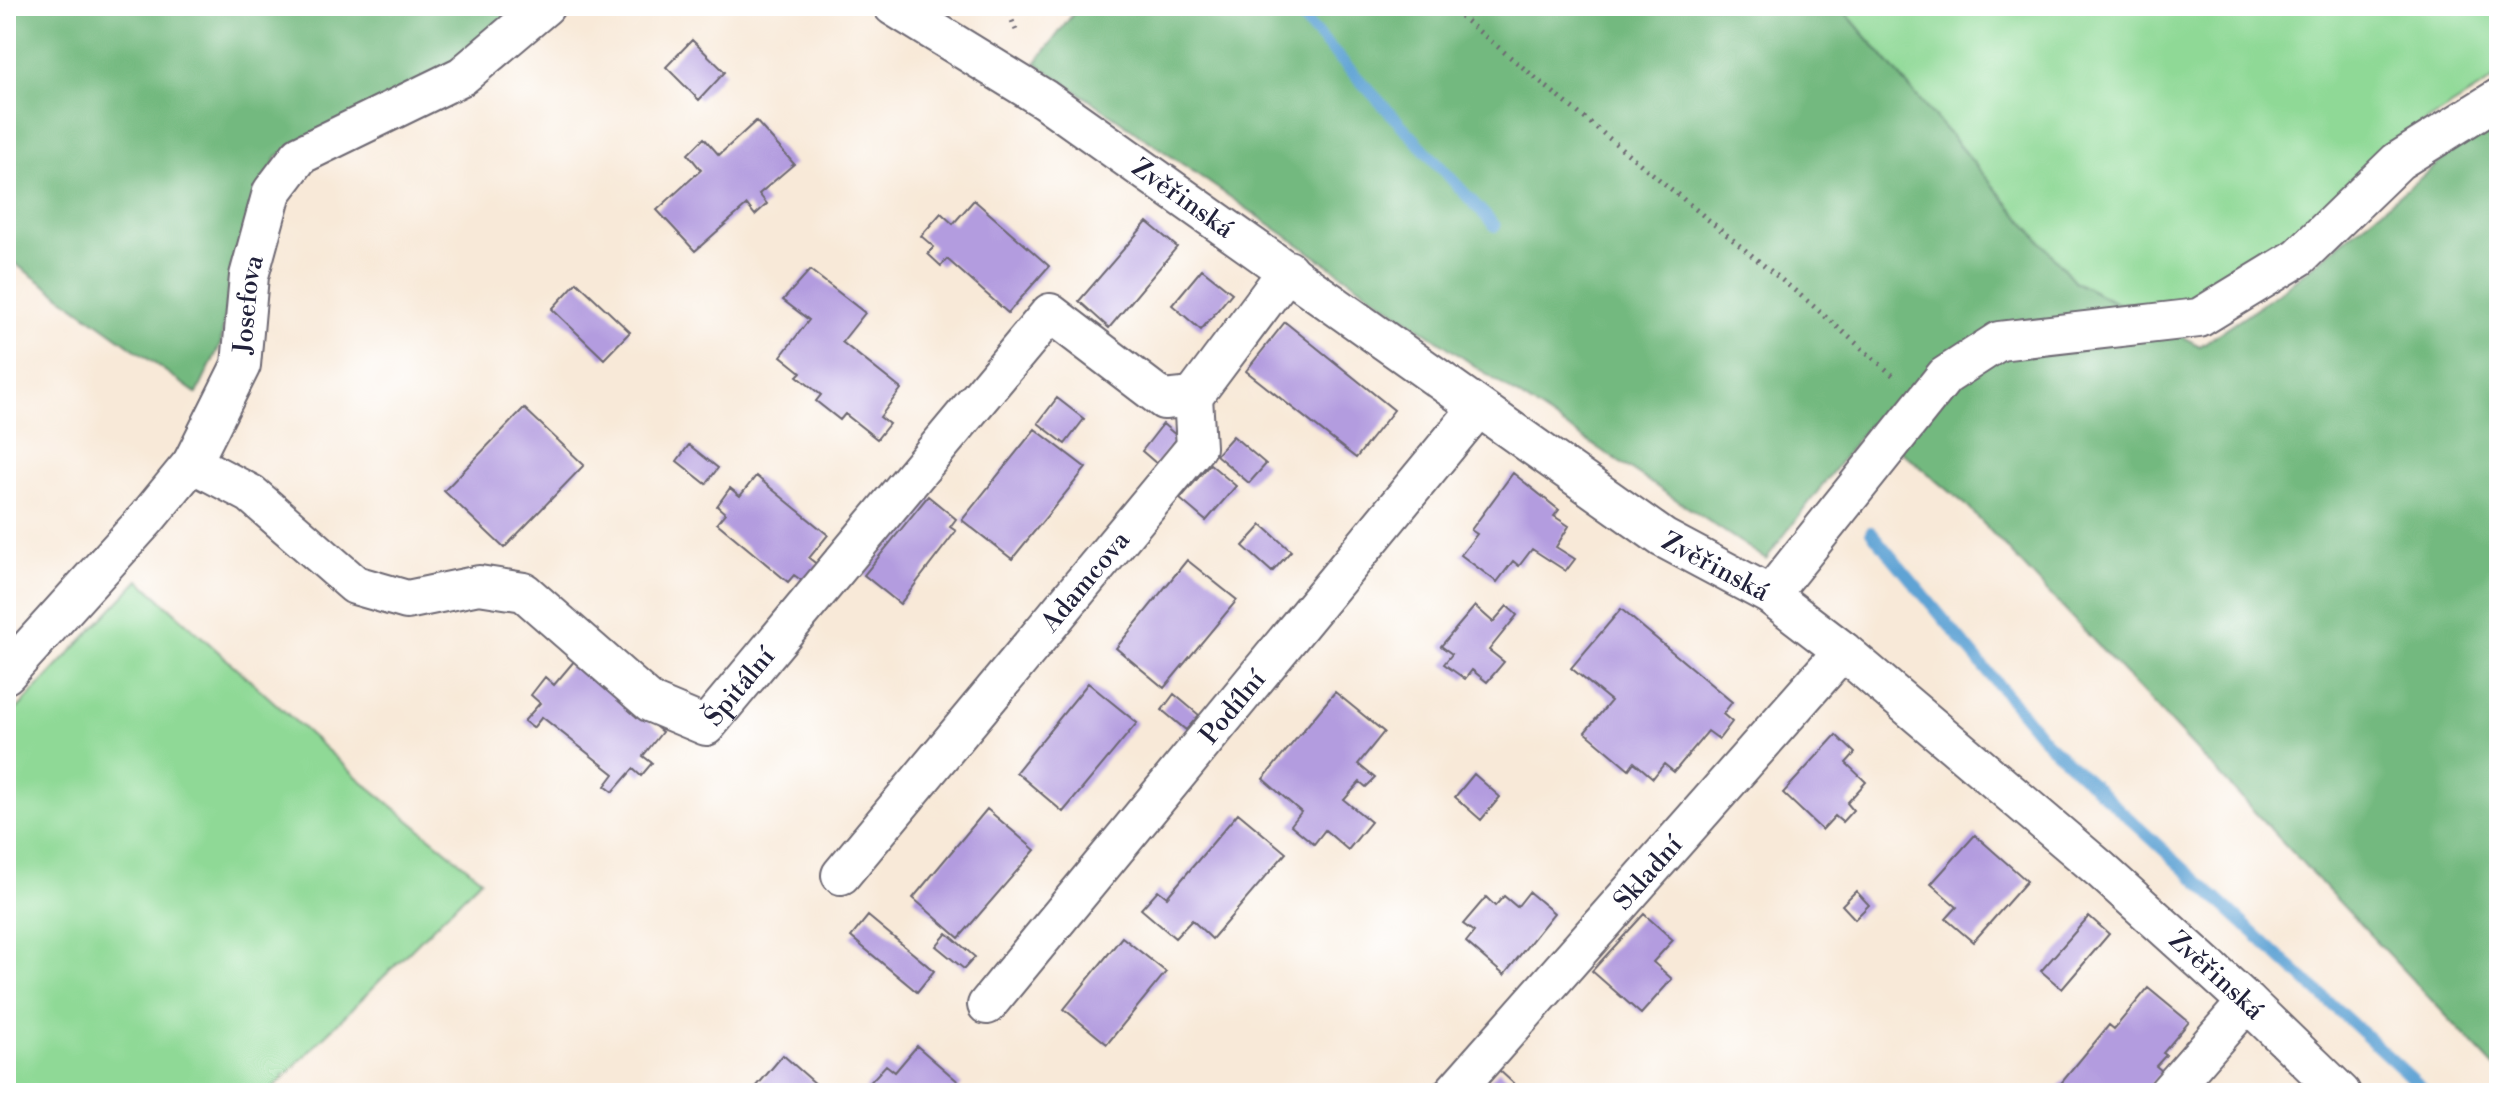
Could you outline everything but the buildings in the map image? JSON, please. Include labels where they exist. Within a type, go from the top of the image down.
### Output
[{"type":"street","name":"Josefova","points":[[6,674],[147,518],[192,463],[241,365],[249,276],[272,192],[300,155],[462,76],[545,6]]},
{"type":"street","name":"Zvěřinská","points":[[893,6],[1044,99],[1663,538],[1770,595],[1843,651],[2101,870],[2247,1002],[2341,1093]]},
{"type":"street","points":[[1770,595],[1945,376],[1999,341],[2199,318],[2299,257],[2398,161],[2499,98]]},
{"type":"street","points":[[1193,397],[1288,270]]},
{"type":"street","name":"Špitální","points":[[192,463],[251,494],[355,585],[407,600],[479,585],[524,592],[651,703],[706,726],[1050,313],[1164,400],[1193,397]]},
{"type":"street","name":"Adamcova","points":[[841,875],[1196,447],[1193,397]]},
{"type":"street","name":"Podílní","points":[[987,1005],[1478,408]]},
{"type":"street","name":"Skladní","points":[[1453,1093],[1843,651]]},
{"type":"street","points":[[2168,1093],[2247,1002]]},
{"type":"path","points":[[1448,6],[1811,304],[1924,402]]},
{"type":"green space","points":[[6,6],[522,6],[462,62],[277,156],[232,263],[221,343],[197,394],[10,260],[6,263]]},
{"type":"green space","points":[[1079,6],[1840,6],[2075,282],[2200,346],[2281,291],[2499,117],[2499,1072],[1966,505],[1869,424],[1766,559],[1501,384],[1036,63]]},
{"type":"green space","points":[[1840,6],[2499,6],[2499,76],[2389,145],[2286,239],[2184,307],[2117,303],[2075,282]]},
{"type":"green space","points":[[139,580],[358,778],[481,879],[268,1093],[6,1093],[6,721]]},
{"type":"waterway","points":[[1291,6],[1495,226]]},
{"type":"waterway","points":[[1871,532],[2046,742],[2428,1093]]}]
